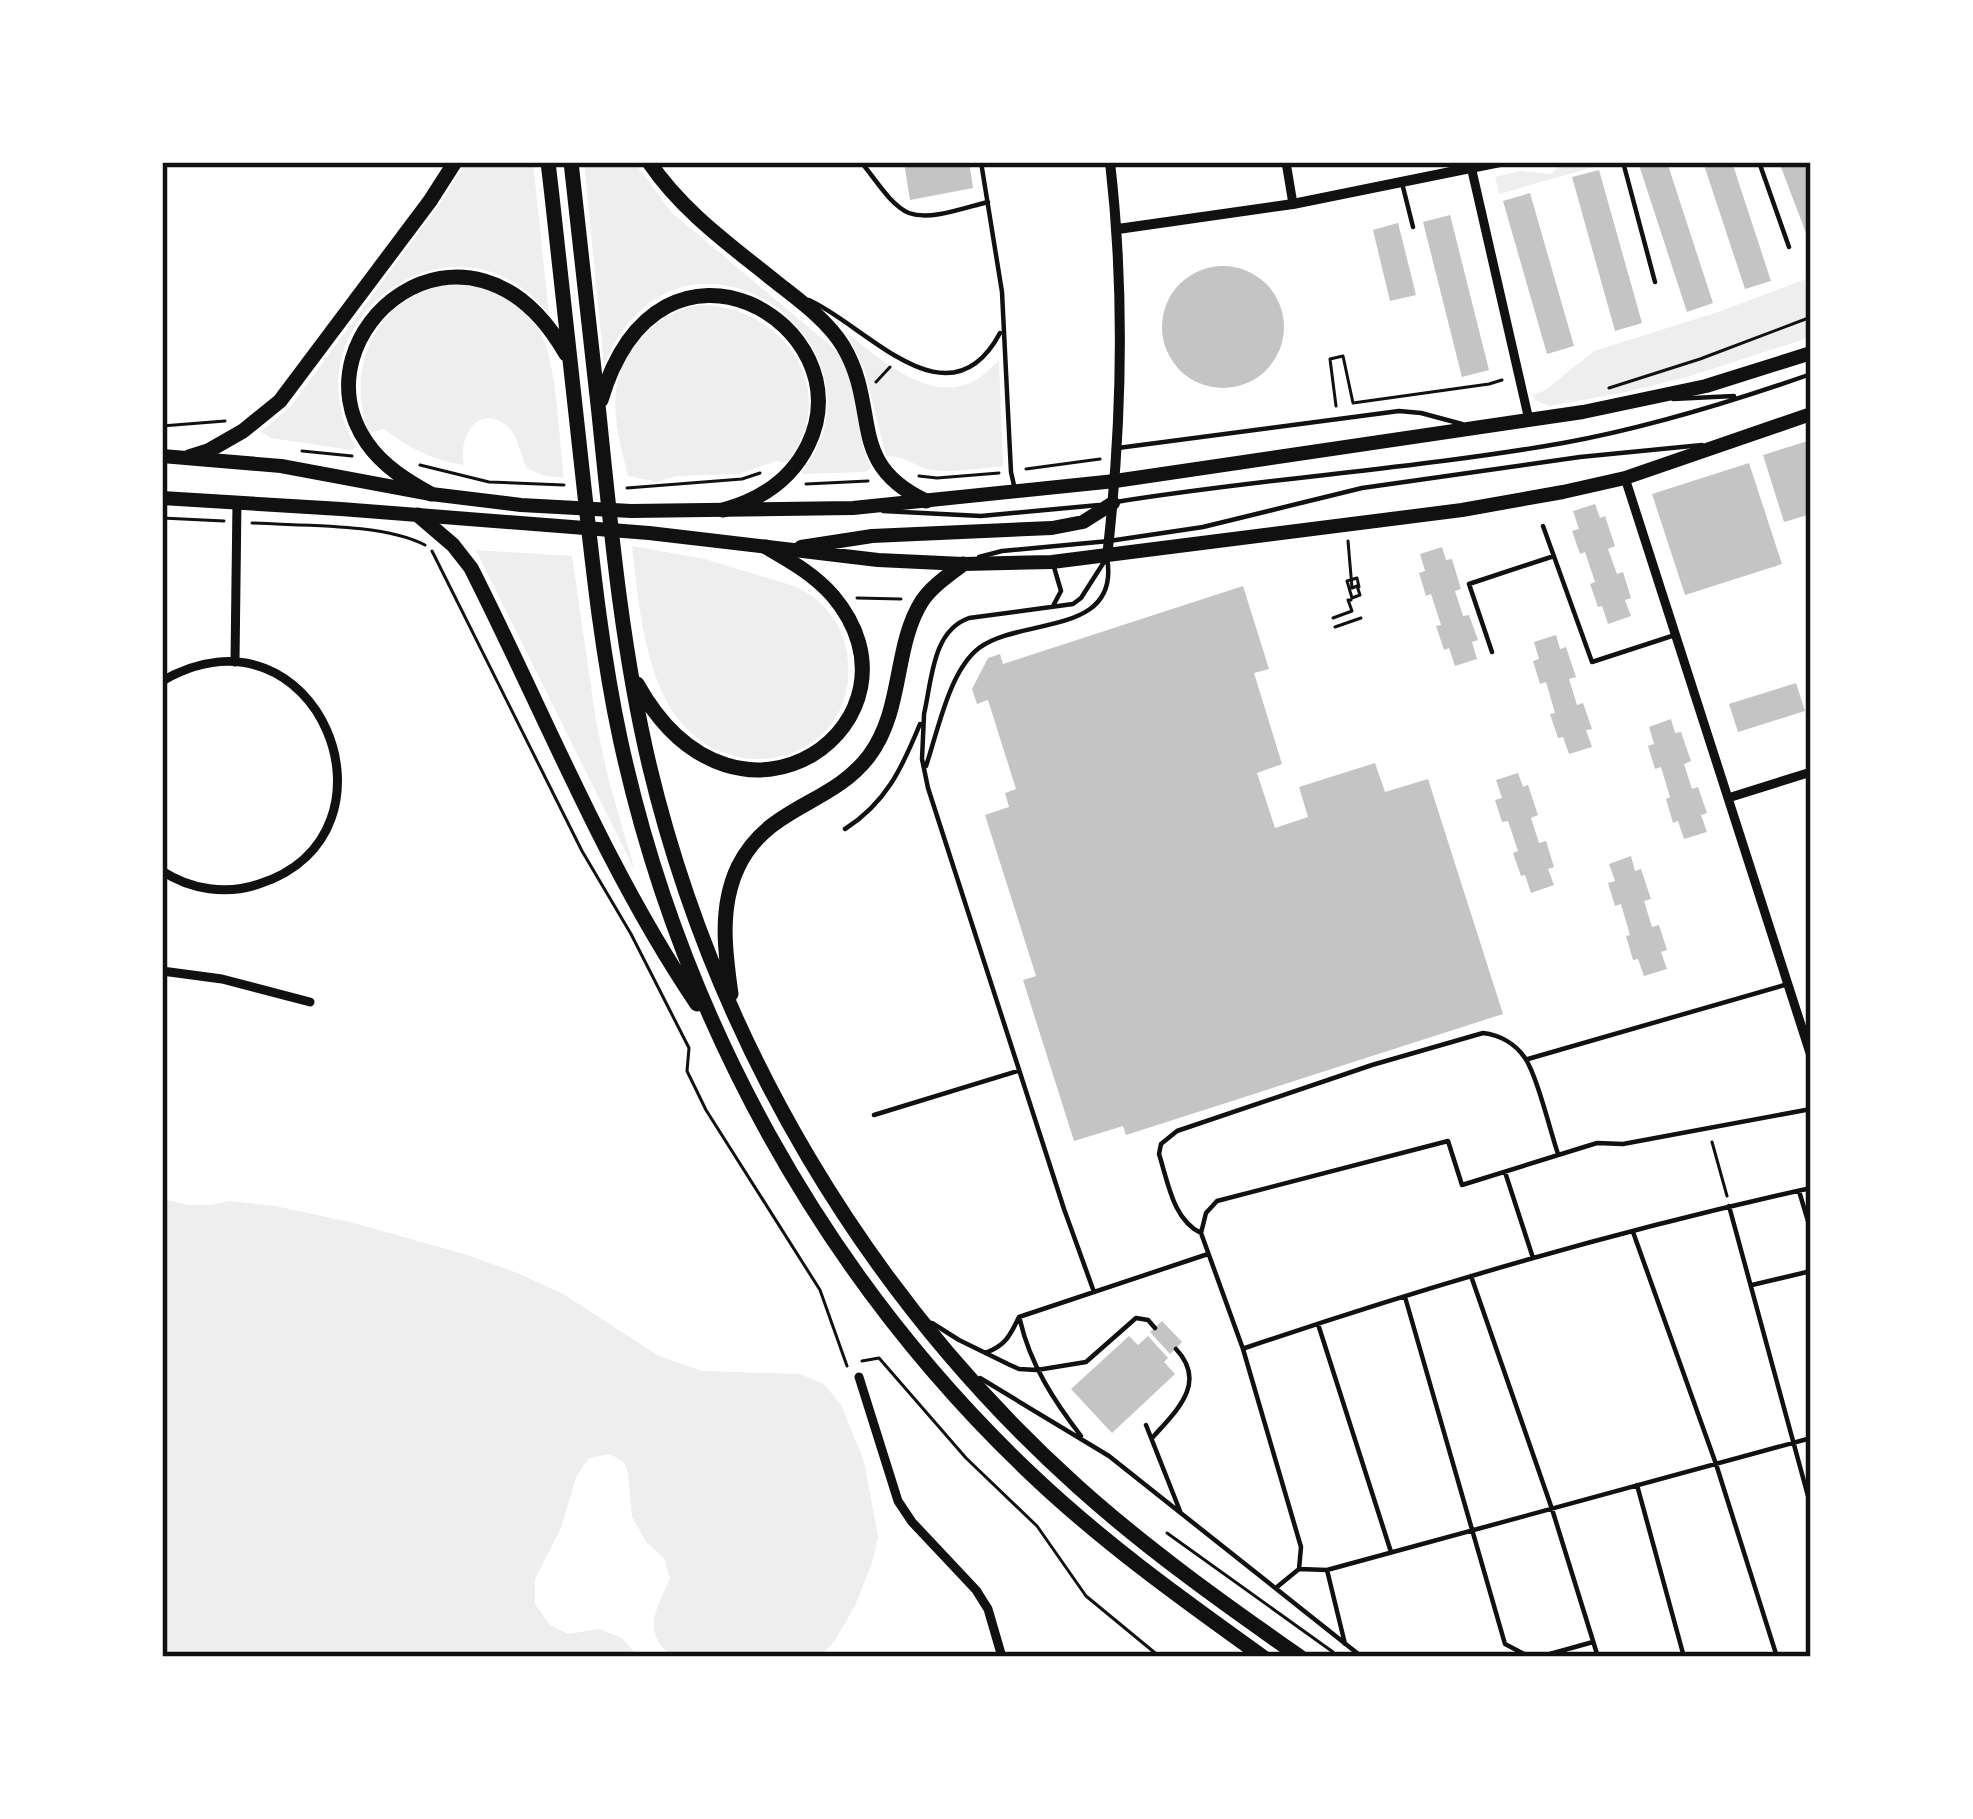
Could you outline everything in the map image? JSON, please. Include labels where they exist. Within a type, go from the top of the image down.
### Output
[{"type":"highway","points":[[189,457],[243,431],[280,401],[455,162]]},
{"type":"highway","points":[[548,162],[608,676],[634,799],[671,920],[718,1035],[818,1219],[875,1299],[951,1391],[989,1434],[1077,1516],[1263,1657]]},
{"type":"highway","points":[[571,162],[614,556],[632,676],[676,862],[734,1015],[807,1156],[864,1244],[955,1362],[1033,1444],[1112,1516],[1300,1657]]},
{"type":"highway","points":[[649,162],[687,209],[824,323],[843,346],[862,396],[872,447],[884,472],[926,502]]},
{"type":"highway","points":[[431,494],[394,471],[370,447],[353,411],[352,366],[362,337],[383,308],[411,287],[441,277],[486,280],[535,313],[570,362]]},
{"type":"highway","points":[[598,415],[616,358],[655,311],[690,296],[720,296],[766,313],[792,335],[810,362],[818,405],[812,436],[788,475],[748,503],[723,510]]},
{"type":"highway","points":[[418,515],[471,568],[624,883],[718,1035]]},
{"type":"highway","points":[[632,676],[666,726],[703,757],[743,771],[784,768],[826,743],[848,718],[861,690],[860,643],[834,597],[808,572],[766,547]]},
{"type":"highway","points":[[734,1015],[725,924],[737,870],[764,831],[847,779],[869,755],[893,708],[910,630],[921,603],[963,564]]},
{"type":"main road","points":[[162,456],[313,471],[476,501],[592,510],[853,508],[1115,481],[1529,420],[1706,386],[1811,353]]},
{"type":"main road","points":[[162,498],[649,533],[878,560],[1052,562],[1108,549],[1462,510],[1563,492],[1625,478],[1811,414]]},
{"type":"main road","points":[[790,549],[872,536],[1052,528],[1083,522],[1113,503]]},
{"type":"street","points":[[1108,549],[1115,481],[1120,299],[1110,162]]},
{"type":"street","points":[[1286,162],[1293,204]]},
{"type":"street","points":[[1118,229],[1293,204],[1500,162]]},
{"type":"street","points":[[1471,165],[1529,420]]},
{"type":"street","points":[[1625,478],[1788,985],[1806,1025],[1811,1056]]},
{"type":"street","points":[[235,662],[237,501]]},
{"type":"street","points":[[162,680],[198,665],[235,662],[274,673],[307,696],[319,712],[338,769],[333,809],[315,845],[285,873],[248,888],[207,889],[162,872]]},
{"type":"street","points":[[1728,798],[1811,772]]},
{"type":"street","points":[[162,971],[222,979],[310,1002]]},
{"type":"street","points":[[859,1377],[898,1501],[976,1590],[988,1609],[1002,1657]]},
{"type":"lane","points":[[861,162],[910,213],[925,215],[988,202]]},
{"type":"lane","points":[[981,162],[998,263],[1015,493]]},
{"type":"lane","points":[[1623,162],[1655,282]]},
{"type":"lane","points":[[1759,162],[1789,247]]},
{"type":"lane","points":[[1402,183],[1413,227]]},
{"type":"lane","points":[[791,295],[825,308],[898,358],[937,374],[956,372],[983,356],[1003,328]]},
{"type":"lane","points":[[853,508],[981,516],[1036,513],[1366,472],[1563,443],[1811,374]]},
{"type":"lane","points":[[1639,401],[1751,394]]},
{"type":"lane","points":[[1116,453],[1399,411],[1421,412],[1473,428]]},
{"type":"lane","points":[[963,564],[1002,551],[1108,549],[1362,488],[1735,440]]},
{"type":"lane","points":[[1543,526],[1592,662],[1675,634]]},
{"type":"lane","points":[[1094,1292],[922,759],[924,715],[940,645],[956,622],[1073,604],[1108,549]]},
{"type":"lane","points":[[924,771],[954,682],[969,659],[993,641],[1079,616],[1095,606],[1108,584],[1108,549]]},
{"type":"lane","points":[[1492,652],[1469,584],[1554,556]]},
{"type":"lane","points":[[1050,609],[1060,592],[1052,562]]},
{"type":"lane","points":[[845,829],[891,787],[924,715]]},
{"type":"lane","points":[[1526,1059],[1788,985]]},
{"type":"lane","points":[[1202,1233],[1180,1215],[1159,1154],[1161,1144],[1177,1131],[1483,1033],[1512,1044],[1526,1059],[1558,1154]]},
{"type":"lane","points":[[874,1115],[1019,1071]]},
{"type":"lane","points":[[1277,1587],[1299,1568],[1301,1547],[1243,1349],[1202,1233],[1206,1213],[1217,1201],[1448,1141],[1462,1185],[1597,1143],[1623,1144],[1811,1109]]},
{"type":"lane","points":[[1504,1171],[1533,1258]]},
{"type":"lane","points":[[1243,1349],[1533,1258],[1811,1188]]},
{"type":"lane","points":[[1799,1191],[1811,1231]]},
{"type":"lane","points":[[1729,1205],[1811,1507]]},
{"type":"lane","points":[[1633,1232],[1716,1464],[1777,1657]]},
{"type":"lane","points":[[985,1353],[1009,1340],[1019,1317],[1208,1254]]},
{"type":"lane","points":[[1750,1286],[1811,1271]]},
{"type":"lane","points":[[1471,1276],[1598,1657]]},
{"type":"lane","points":[[1405,1297],[1504,1644],[1530,1657]]},
{"type":"lane","points":[[912,1310],[958,1340],[1019,1370],[1086,1362],[1136,1318],[1148,1320],[1155,1328]]},
{"type":"lane","points":[[1019,1317],[1037,1370],[1084,1440]]},
{"type":"lane","points":[[1318,1324],[1391,1552]]},
{"type":"lane","points":[[1153,1437],[1187,1393],[1187,1368],[1176,1349]]},
{"type":"lane","points":[[955,1362],[1109,1456],[1362,1657]]},
{"type":"lane","points":[[1146,1425],[1180,1511]]},
{"type":"lane","points":[[1299,1568],[1328,1570],[1811,1438]]},
{"type":"lane","points":[[1637,1485],[1684,1657]]},
{"type":"lane","points":[[1328,1570],[1345,1644]]},
{"type":"lane","points":[[1539,1657],[1593,1642]]},
{"type":"path","points":[[1601,391],[1811,317]]},
{"type":"path","points":[[1333,370],[1330,359],[1342,356],[1353,403],[1489,384],[1514,375]]},
{"type":"path","points":[[862,396],[898,358]]},
{"type":"path","points":[[1324,421],[1329,409],[1414,401]]},
{"type":"path","points":[[162,425],[232,420],[243,431]]},
{"type":"path","points":[[302,452],[355,456],[370,447]]},
{"type":"path","points":[[911,472],[929,478],[1011,472],[1116,453]]},
{"type":"path","points":[[415,463],[489,482],[564,485]]},
{"type":"path","points":[[628,488],[742,479],[773,468],[804,484],[861,483],[884,472]]},
{"type":"path","points":[[162,518],[374,531],[408,536],[431,548],[583,851],[689,1048],[687,1071],[706,1110],[820,1289],[848,1366]]},
{"type":"path","points":[[1333,618],[1352,611],[1348,600],[1362,597],[1357,578],[1347,580],[1352,598],[1360,595],[1358,586],[1352,588]]},
{"type":"path","points":[[834,597],[921,603]]},
{"type":"path","points":[[1335,627],[1360,618]]},
{"type":"path","points":[[1708,1129],[1729,1205]]},
{"type":"path","points":[[861,1362],[879,1358],[966,1458],[1037,1526],[1086,1596],[1160,1657]]},
{"type":"path","points":[[1167,1533],[1333,1652],[1329,1657]]},
{"type":"shaded area","points":[[466,162],[533,162],[549,315],[512,281],[470,267],[428,271],[391,289],[361,318],[342,356],[339,400],[356,447],[271,438],[261,432],[291,406]]},
{"type":"shaded area","points":[[584,162],[634,162],[672,213],[837,351],[850,376],[871,468],[801,474],[825,424],[824,376],[803,334],[769,302],[726,286],[680,288],[638,313],[604,365]]},
{"type":"shaded area","points":[[1563,162],[1598,162],[1499,194],[1495,177],[1520,171],[1551,174]]},
{"type":"shaded area","points":[[1811,277],[1811,337],[1621,393],[1549,406],[1535,400],[1533,394],[1544,391],[1594,351]]},
{"type":"shaded area","points":[[463,284],[508,300],[541,334],[554,383],[564,478],[527,468],[513,434],[495,419],[486,418],[472,427],[464,445],[464,465],[421,452],[384,429],[369,433],[361,389],[363,366],[380,326],[412,296]]},
{"type":"shaded area","points":[[701,305],[731,309],[780,337],[806,383],[809,409],[802,436],[786,463],[776,461],[739,474],[676,476],[657,482],[628,476],[615,402],[622,367],[657,324]]},
{"type":"shaded area","points":[[847,333],[907,376],[942,387],[976,380],[999,361],[1003,466],[941,471],[886,456],[865,372]]},
{"type":"shaded area","points":[[632,546],[705,559],[794,586],[828,611],[846,648],[847,687],[835,719],[813,742],[785,755],[753,759],[720,751],[690,732],[666,700],[651,663]]},
{"type":"shaded area","points":[[476,550],[572,556],[596,721],[635,871]]},
{"type":"shaded area","points":[[162,1199],[188,1205],[230,1201],[275,1206],[350,1222],[515,1272],[563,1294],[659,1356],[702,1371],[800,1374],[824,1384],[841,1405],[864,1461],[878,1537],[855,1606],[835,1640],[820,1657],[672,1657],[654,1628],[670,1578],[664,1558],[646,1542],[632,1517],[628,1473],[624,1462],[610,1454],[589,1458],[576,1477],[561,1528],[535,1579],[535,1604],[549,1624],[568,1634],[599,1629],[622,1638],[639,1657],[162,1657]]},
{"type":"building","points":[[904,162],[969,162],[973,188],[910,200]]},
{"type":"building","points":[[1638,162],[1667,162],[1713,303],[1687,312]]},
{"type":"building","points":[[1703,162],[1732,162],[1771,281],[1745,289]]},
{"type":"building","points":[[1779,162],[1808,162],[1811,169],[1811,246]]},
{"type":"building","points":[[1599,170],[1642,323],[1615,331],[1572,177]]},
{"type":"building","points":[[1530,193],[1574,346],[1547,354],[1503,201]]},
{"type":"building","points":[[1450,215],[1489,370],[1462,377],[1423,222]]},
{"type":"building","points":[[1398,223],[1416,295],[1390,301],[1373,230]]},
{"type":"building","points":[[1223,266],[1246,271],[1266,284],[1279,304],[1284,327],[1279,350],[1266,370],[1246,383],[1223,388],[1200,383],[1180,370],[1167,350],[1162,327],[1167,304],[1180,284],[1200,271]]},
{"type":"building","points":[[1811,440],[1811,514],[1784,522],[1763,455]]},
{"type":"building","points":[[1749,463],[1782,564],[1685,595],[1652,494]]},
{"type":"building","points":[[1595,504],[1600,518],[1605,516],[1615,546],[1608,549],[1617,574],[1623,572],[1631,598],[1625,600],[1631,616],[1608,624],[1590,584],[1595,582],[1585,552],[1580,554],[1572,531],[1579,529],[1573,511]]},
{"type":"building","points":[[1442,547],[1446,560],[1452,559],[1463,616],[1469,615],[1478,640],[1472,642],[1477,659],[1455,666],[1449,648],[1444,650],[1431,594],[1426,596],[1419,573],[1425,571],[1420,554]]},
{"type":"building","points":[[1243,586],[1269,669],[1254,673],[1282,764],[1257,773],[1275,828],[1308,817],[1299,787],[1375,763],[1385,792],[1428,779],[1503,1014],[1126,1135],[1123,1126],[1074,1141],[1023,980],[1036,976],[985,815],[1009,807],[1005,793],[1016,789],[988,700],[977,704],[972,689],[988,658],[1000,654],[1003,664]]},
{"type":"building","points":[[1556,635],[1560,649],[1566,647],[1576,677],[1569,679],[1577,705],[1583,703],[1592,729],[1586,730],[1592,747],[1569,754],[1550,714],[1555,713],[1546,682],[1540,684],[1533,661],[1539,659],[1534,642]]},
{"type":"building","points":[[1796,683],[1805,711],[1738,732],[1729,704]]},
{"type":"building","points":[[1671,719],[1691,761],[1684,764],[1692,789],[1698,787],[1707,813],[1701,815],[1707,832],[1684,839],[1678,821],[1673,823],[1661,767],[1655,769],[1648,746],[1654,744],[1649,727]]},
{"type":"building","points":[[1518,773],[1523,787],[1528,785],[1538,815],[1531,818],[1539,843],[1546,841],[1554,867],[1548,869],[1554,885],[1531,893],[1513,853],[1518,851],[1508,821],[1502,822],[1495,800],[1502,798],[1496,780]]},
{"type":"building","points":[[1631,856],[1651,899],[1644,901],[1652,927],[1659,925],[1667,950],[1661,952],[1667,969],[1644,976],[1638,959],[1633,960],[1621,904],[1615,906],[1608,883],[1615,881],[1609,864]]},
{"type":"building","points":[[1162,1321],[1182,1342],[1170,1354],[1150,1332]]},
{"type":"building","points":[[1129,1336],[1138,1345],[1148,1336],[1175,1374],[1112,1433],[1071,1389]]}]
